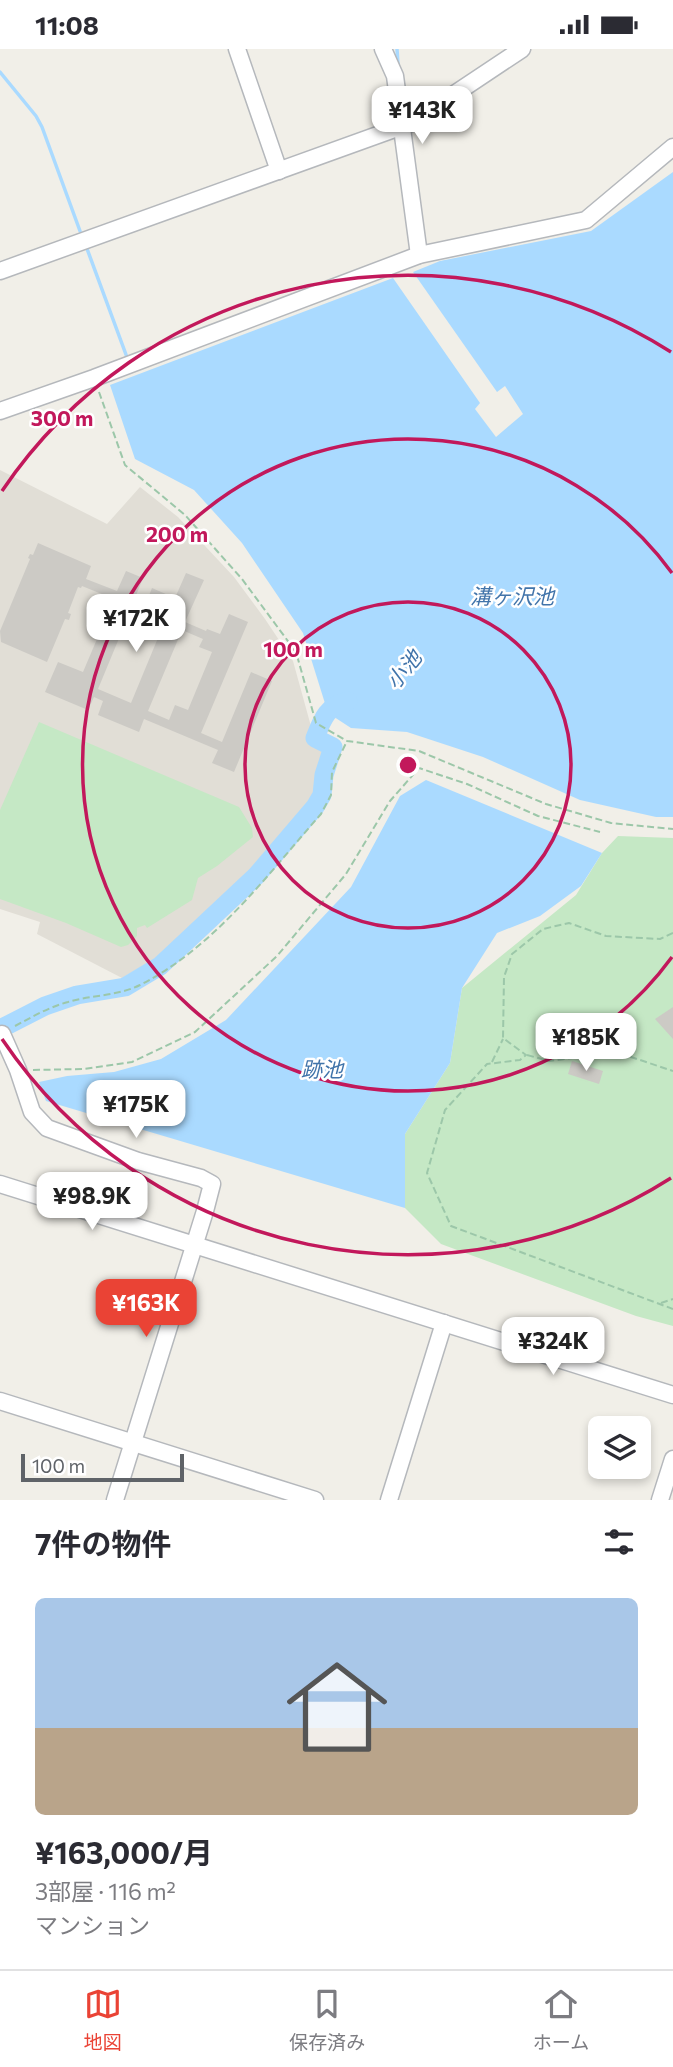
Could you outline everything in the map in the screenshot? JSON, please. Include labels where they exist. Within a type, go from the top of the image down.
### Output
[{"type":"street","points":[[237,49],[279,171]]},
{"type":"street","points":[[383,49],[395,76],[419,254]]},
{"type":"street","points":[[0,271],[411,123],[518,50]]},
{"type":"street","points":[[0,411],[419,254],[586,220],[673,146]]},
{"type":"street","points":[[1,1034],[18,1070],[32,1112],[47,1128],[138,1161],[201,1178],[212,1184],[115,1500]]},
{"type":"street","points":[[0,1184],[673,1395]]},
{"type":"street","points":[[390,1500],[444,1323]]},
{"type":"street","points":[[0,1401],[316,1500]]},
{"type":"street","points":[[660,1500],[673,1459]]},
{"type":"path","points":[[94,378],[125,465],[185,515],[242,579],[296,652],[316,723],[347,741],[419,751],[546,804],[611,824],[673,829]]},
{"type":"path","points":[[1,1034],[37,1014],[67,1002],[138,986],[180,962],[234,913],[321,814],[331,795],[332,772],[347,741]]},
{"type":"path","points":[[18,1070],[83,1069],[132,1062],[195,1032],[277,956],[346,874],[390,801],[419,768],[467,784],[538,816],[600,832]]},
{"type":"path","points":[[492,1063],[503,1038],[504,977],[512,954],[543,929],[569,923],[606,936],[660,939],[673,933]]},
{"type":"path","points":[[503,1038],[526,1055],[549,1061],[611,1053],[673,1071]]},
{"type":"path","points":[[526,1055],[520,1060],[487,1064],[445,1110],[427,1173],[451,1226],[673,1308]]},
{"type":"path","points":[[658,1304],[673,1299]]},
{"type":"shaded area","points":[[0,470],[107,524],[140,487],[178,517],[234,577],[293,661],[312,730],[306,739],[324,752],[313,802],[247,878],[168,951],[122,978],[37,934],[40,922],[0,909]]},
{"type":"green space","points":[[39,722],[239,807],[252,828],[253,837],[198,878],[192,900],[147,928],[145,925],[137,928],[137,936],[128,945],[121,947],[0,899],[0,810]]},
{"type":"green space","points":[[618,836],[673,838],[673,1326],[636,1316],[441,1244],[405,1208],[405,1134],[450,1063],[462,988],[576,895],[602,853]]},
{"type":"water","name":"溝ヶ沢池","points":[[673,172],[673,817],[656,817],[580,800],[483,757],[407,732],[351,728],[328,713],[303,633],[242,543],[194,490],[135,459],[110,385],[393,278],[480,403],[475,409],[496,437],[523,414],[505,386],[497,392],[413,272],[440,261],[591,231]]},
{"type":"water","name":"跡池","points":[[426,780],[602,853],[581,886],[540,916],[497,933],[462,988],[450,1063],[405,1134],[405,1208],[46,1101],[39,1082],[67,1076],[114,1072],[161,1059],[226,1020],[351,887],[400,796]]},
{"type":"building","points":[[38,543],[91,566],[86,579],[117,591],[126,571],[143,578],[135,598],[146,603],[152,588],[175,598],[186,573],[204,580],[185,622],[220,634],[229,614],[248,622],[201,733],[222,742],[251,672],[272,681],[234,772],[212,763],[218,750],[144,719],[139,732],[98,715],[103,701],[94,697],[88,710],[45,692],[58,662],[83,672],[114,599],[82,586],[78,587],[68,613],[71,614],[69,620],[65,619],[47,662],[1,642],[0,631],[30,559],[28,558],[30,554],[33,555]],"holes":[[[132,607],[165,621],[131,703],[98,689]],[[182,630],[203,639],[199,647],[212,652],[188,710],[175,705],[169,720],[148,711]]]},
{"type":"building","points":[[673,1007],[673,1039],[655,1019]]},
{"type":"building","points":[[572,1061],[603,1071],[599,1084],[568,1074]]},
{"type":"waterway","points":[[397,49],[398,64]]},
{"type":"waterway","points":[[0,72],[42,127],[80,231]]},
{"type":"waterway","points":[[86,246],[128,360]]},
{"type":"waterway","name":"小池","points":[[0,1029],[45,1006],[77,995],[125,987],[160,966],[256,876],[315,807],[322,795],[324,775],[333,747],[315,738],[330,710],[348,701]]}]
